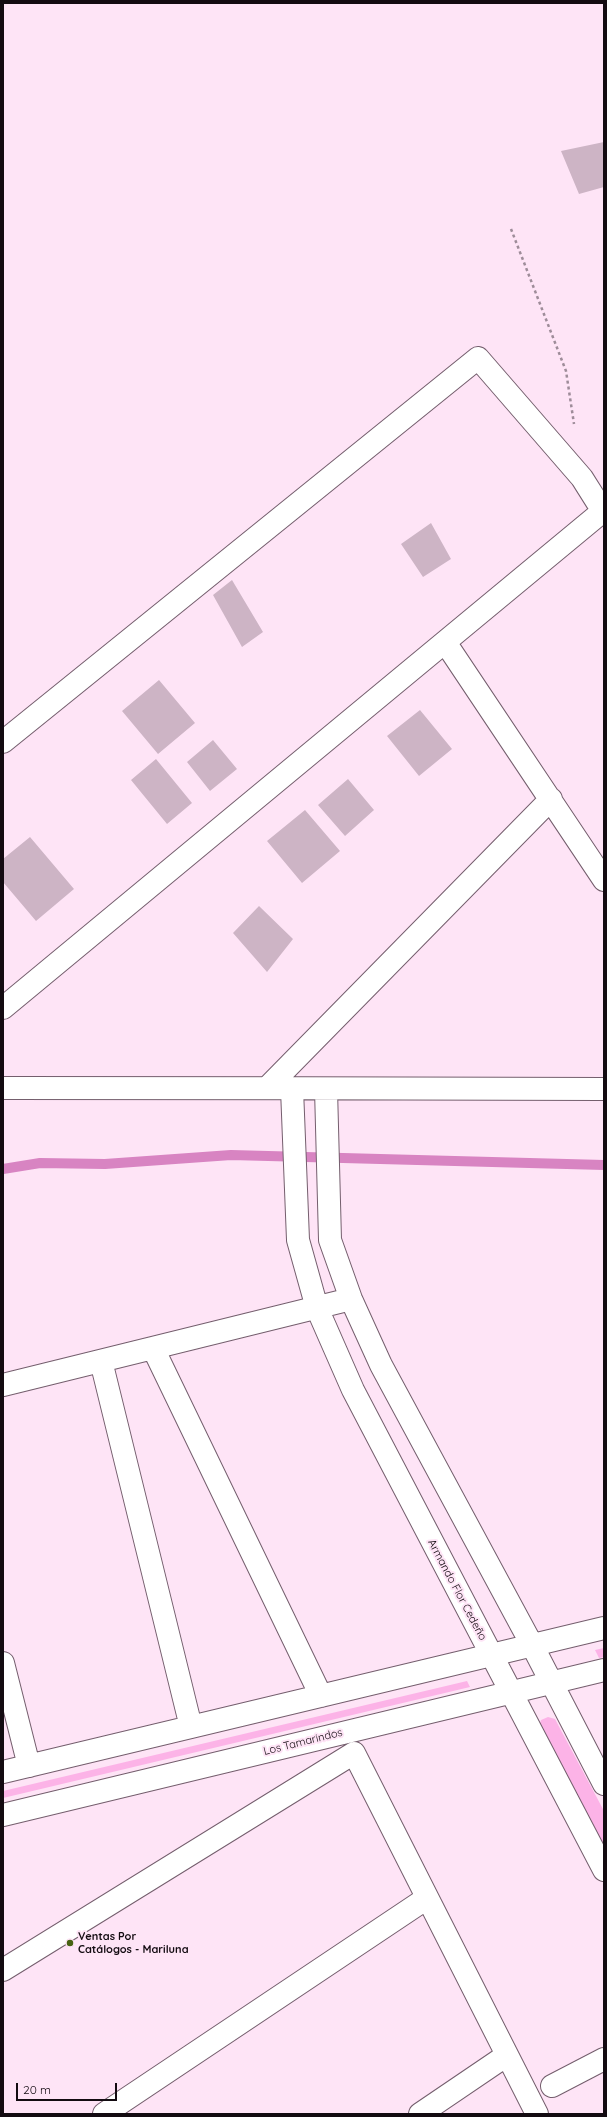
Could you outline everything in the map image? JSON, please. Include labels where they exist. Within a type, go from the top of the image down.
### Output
[{"type":"street","points":[[3,742],[478,358],[582,478],[603,512],[3,1008]]},
{"type":"street","points":[[445,642],[552,799],[604,880]]},
{"type":"street","points":[[268,1087],[552,799]]},
{"type":"street","points":[[3,1088],[268,1087],[292,1089],[604,1089]]},
{"type":"street","name":"Armando Flor Cedeño","points":[[292,1089],[298,1240],[317,1308],[353,1390],[604,1870]]},
{"type":"street","points":[[326,1089],[330,1240],[351,1299],[381,1365],[532,1645],[604,1784]]},
{"type":"street","points":[[3,1385],[351,1299]]},
{"type":"street","points":[[152,1348],[321,1696]]},
{"type":"street","points":[[101,1360],[191,1727]]},
{"type":"street","points":[[3,1772],[604,1628]]},
{"type":"street","points":[[3,1664],[29,1766]]},
{"type":"street","name":"Los Tamarindos","points":[[3,1815],[604,1670]]},
{"type":"street","points":[[3,1970],[354,1753],[537,2114]]},
{"type":"street","points":[[104,2114],[427,1898]]},
{"type":"street","points":[[420,2114],[507,2055]]},
{"type":"street","points":[[552,2086],[604,2059]]},
{"type":"path","points":[[511,229],[566,372],[575,432]]},
{"type":"shaded area","points":[[604,1648],[604,1657],[599,1658],[595,1650]]},
{"type":"shaded area","points":[[467,1681],[470,1687],[3,1798],[3,1791]]},
{"type":"shaded area","points":[[548,1717],[555,1719],[604,1811],[604,1848],[539,1726],[541,1720]]},
{"type":"building","points":[[604,142],[604,187],[579,194],[561,151]]},
{"type":"building","points":[[431,523],[451,559],[423,577],[401,544]]},
{"type":"building","points":[[232,580],[263,632],[242,647],[213,595]]},
{"type":"building","points":[[159,680],[195,723],[158,754],[122,711]]},
{"type":"building","points":[[420,710],[452,749],[419,776],[387,736]]},
{"type":"building","points":[[213,740],[237,769],[210,791],[187,762]]},
{"type":"building","points":[[156,759],[192,803],[167,824],[131,780]]},
{"type":"building","points":[[348,779],[374,810],[345,836],[318,805]]},
{"type":"building","points":[[305,810],[340,851],[302,883],[267,841]]},
{"type":"building","points":[[30,837],[74,889],[36,921],[3,882],[3,859]]},
{"type":"building","points":[[259,906],[293,939],[267,972],[233,933]]},
{"type":"waterway","points":[[3,1169],[40,1163],[105,1164],[231,1155],[604,1165]]},
{"type":"place","name":"Ventas Por Catálogos - Mariluna","points":[[70,1943]]}]
